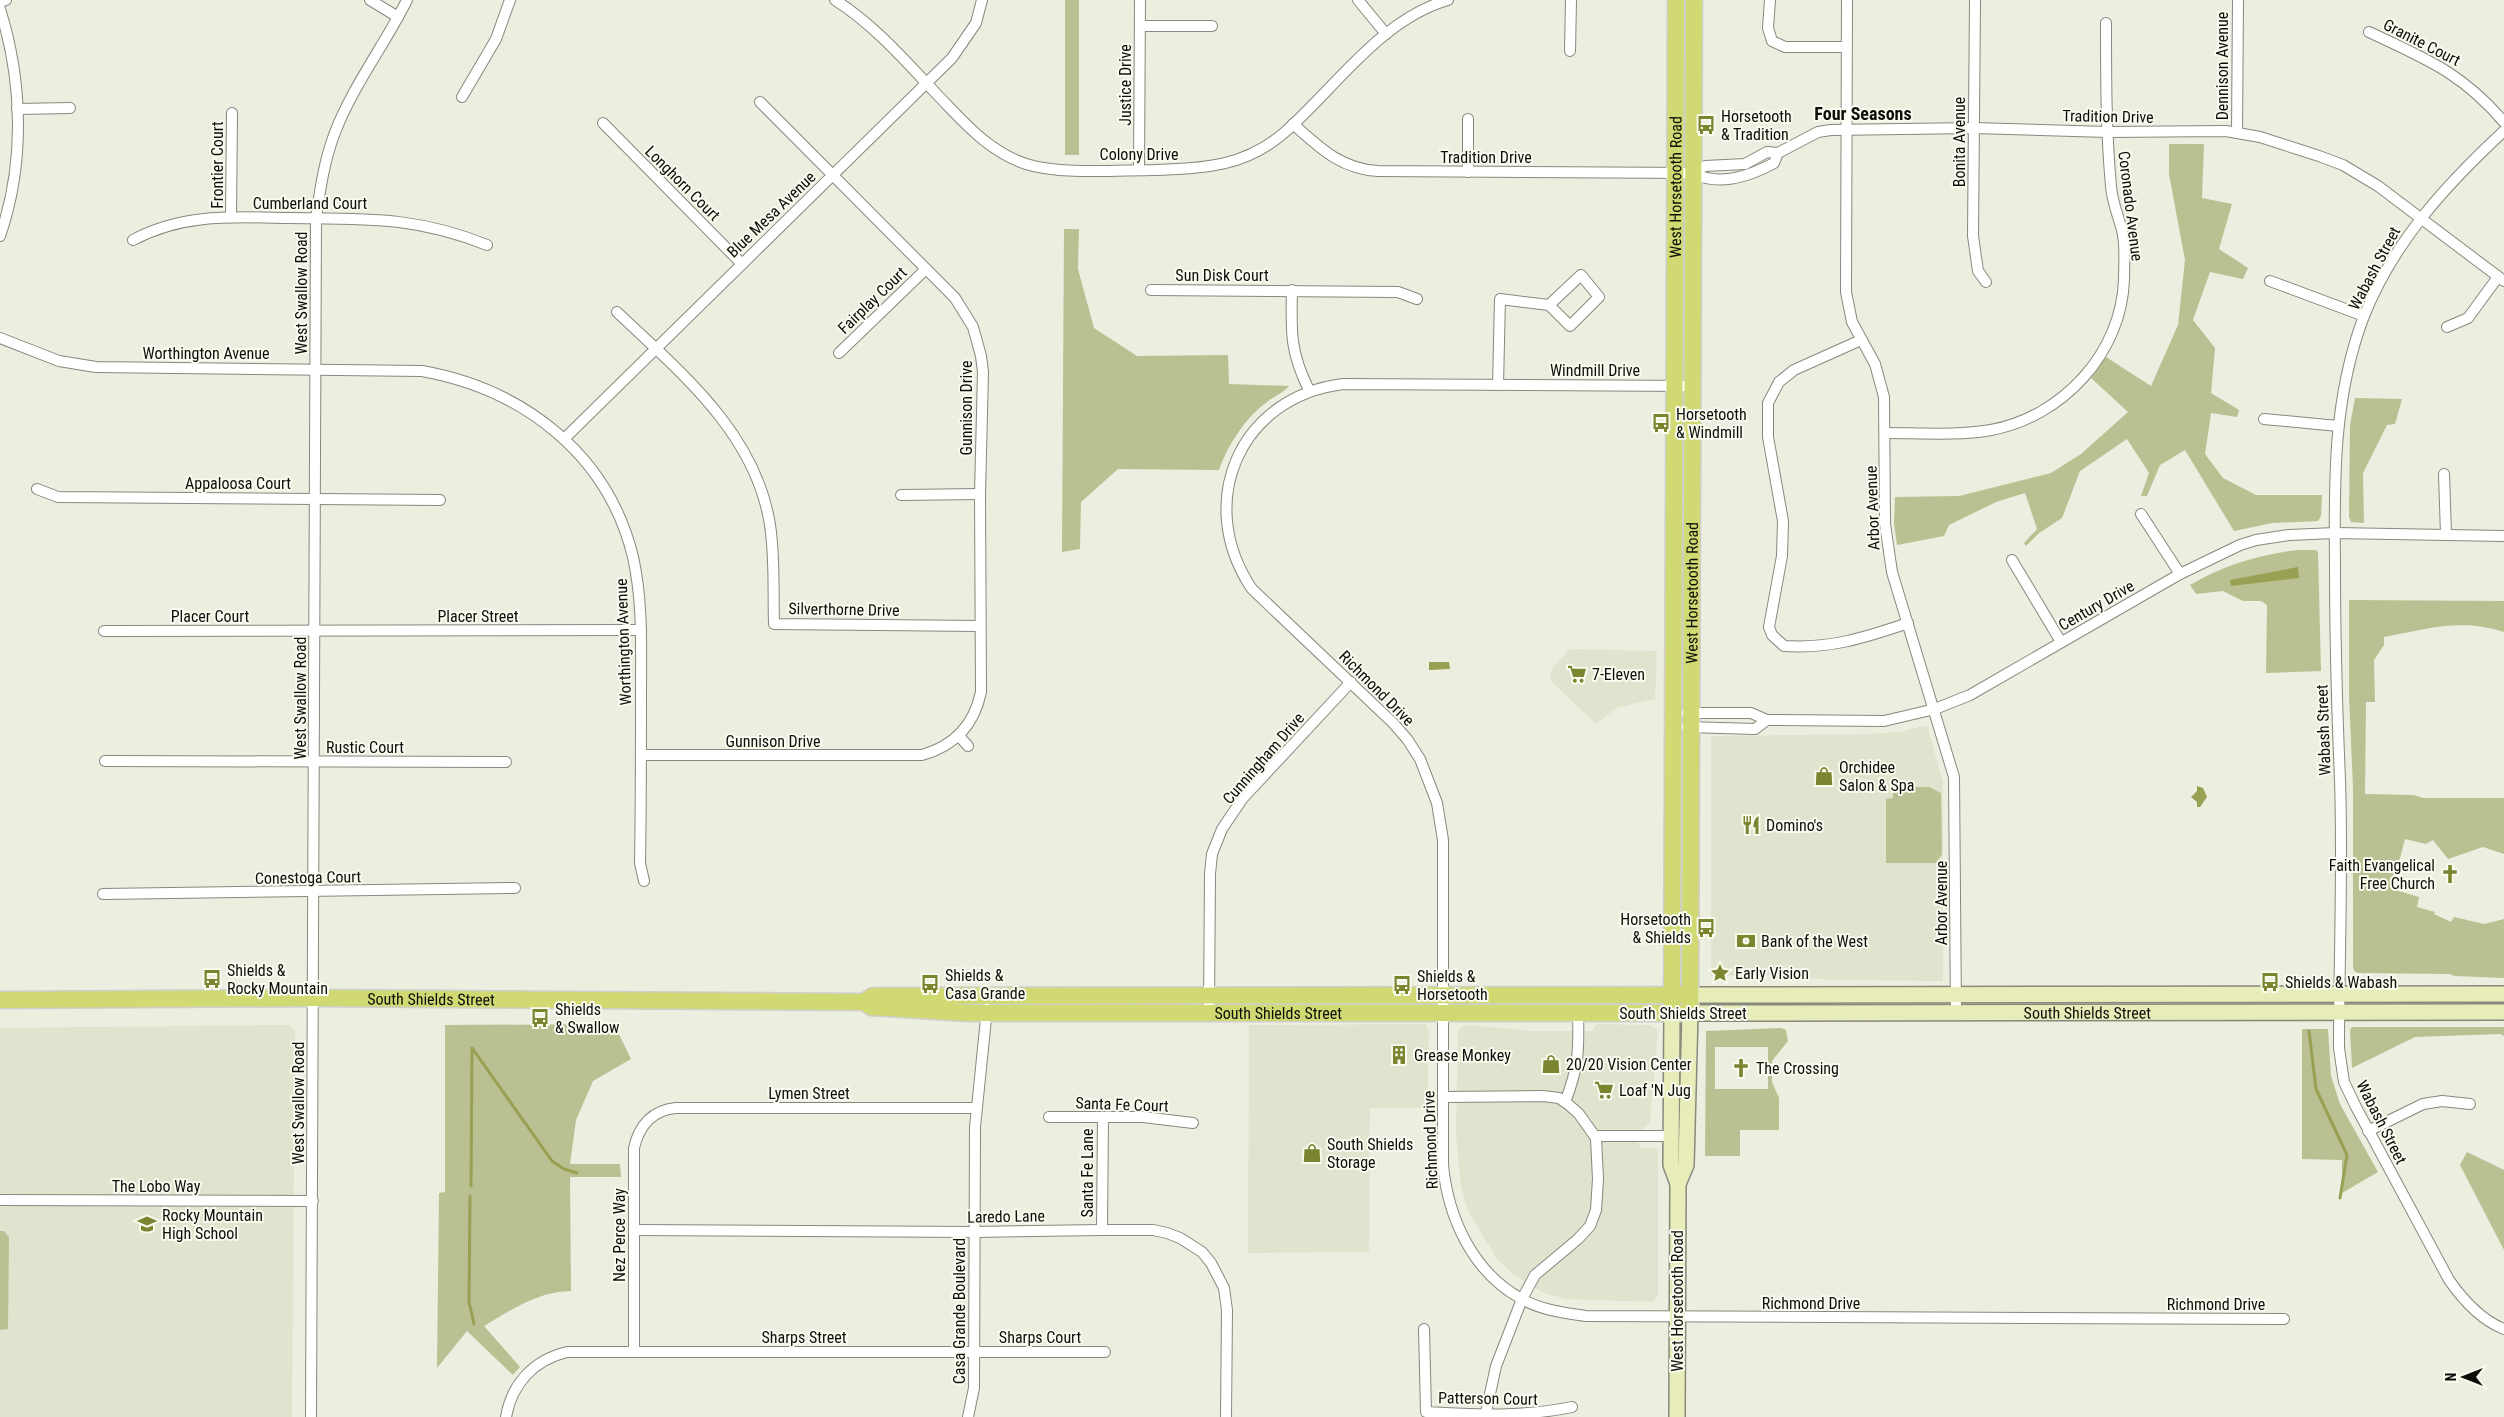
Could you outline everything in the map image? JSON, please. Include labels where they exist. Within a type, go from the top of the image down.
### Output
[{"type":"main road","name":"West Horsetooth Road","points":[[1676,0],[1671,1165],[1678,1184],[1677,1417]]},
{"type":"main road","name":"West Horsetooth Road","points":[[1678,1184],[1686,1165],[1690,1013],[1694,0]]},
{"type":"main road","name":"South Shields Street","points":[[1444,1004],[1578,1012],[1672,1004],[1690,995],[2504,994]]},
{"type":"main road","name":"South Shields Street","points":[[0,1000],[314,998],[864,1002],[873,996],[988,996],[1209,1004]]},
{"type":"main road","name":"South Shields Street","points":[[864,1002],[871,1007],[987,1012],[1209,1004],[1672,1004],[1690,1013],[2504,1012]]},
{"type":"street","points":[[0,2],[6,0]]},
{"type":"street","points":[[370,0],[398,17]]},
{"type":"street","name":"West Swallow Road","points":[[311,1417],[316,218],[321,184],[334,134],[358,86],[407,0]]},
{"type":"street","points":[[462,97],[496,39],[510,0]]},
{"type":"street","name":"Colony Drive","points":[[835,0],[862,20],[976,135],[1008,156],[1046,168],[1140,170],[1202,168],[1238,160],[1271,143],[1386,34],[1411,15],[1448,0]]},
{"type":"street","name":"Blue Mesa Avenue","points":[[564,439],[926,84],[965,42],[976,23],[982,0]]},
{"type":"street","name":"Justice Drive","points":[[1140,0],[1140,170]]},
{"type":"street","points":[[1358,0],[1386,34]]},
{"type":"street","points":[[1570,51],[1571,0]]},
{"type":"street","points":[[1770,0],[1768,28],[1772,41],[1786,47],[1846,47]]},
{"type":"street","name":"Arbor Avenue","points":[[1847,0],[1846,292],[1852,322],[1875,364],[1881,380],[1884,398],[1885,524],[1888,551],[1954,777],[1956,1013]]},
{"type":"street","name":"Bonita Avenue","points":[[1975,0],[1973,236],[1978,271],[1986,282]]},
{"type":"street","name":"Dennison Avenue","points":[[2237,133],[2238,0]]},
{"type":"street","points":[[0,9],[12,62],[17,109],[17,162],[13,192],[0,236]]},
{"type":"street","name":"Coronado Avenue","points":[[1885,433],[1972,432],[2011,425],[2044,410],[2059,400],[2089,370],[2101,354],[2116,321],[2124,282],[2124,247],[2111,188],[2107,132],[2106,24]]},
{"type":"street","points":[[1140,26],[1212,26]]},
{"type":"street","name":"Granite Court","points":[[2369,32],[2435,62],[2480,95],[2504,122]]},
{"type":"street","name":"Gunnison Drive","points":[[641,755],[912,756],[936,751],[959,736],[973,719],[981,692],[980,494],[983,372],[978,340],[964,311],[926,269],[834,174],[760,102]]},
{"type":"street","points":[[17,109],[70,108]]},
{"type":"street","name":"Frontier Court","points":[[231,217],[232,113]]},
{"type":"street","points":[[1468,119],[1468,172]]},
{"type":"street","name":"Longhorn Court","points":[[602,123],[742,264]]},
{"type":"street","name":"Tradition Drive","points":[[1293,124],[1324,152],[1351,167],[1378,171],[1676,172],[1693,173],[1705,179],[1748,175],[1774,163],[1778,153],[1818,132],[1974,128],[2237,133],[2286,144],[2343,165],[2378,186],[2421,217],[2501,279]]},
{"type":"street","name":"Wabash Street","points":[[2504,131],[2475,158],[2421,217],[2394,256],[2364,316],[2343,390],[2338,426],[2334,533],[2335,701],[2340,783],[2339,1048],[2343,1075],[2368,1131],[2449,1280],[2466,1303],[2504,1329]]},
{"type":"street","name":"Cumberland Court","points":[[133,240],[158,228],[178,222],[231,217],[316,218],[395,220],[443,230],[487,245]]},
{"type":"street","name":"Fairplay Court","points":[[839,353],[926,269]]},
{"type":"street","points":[[1498,385],[1500,299],[1549,305],[1570,326],[1599,297],[1580,275],[1549,305]]},
{"type":"street","points":[[2447,327],[2468,318],[2501,279]]},
{"type":"street","points":[[2270,281],[2364,316]]},
{"type":"street","name":"Sun Disk Court","points":[[1151,290],[1398,292],[1417,299]]},
{"type":"street","name":"Sun Disk Court","points":[[1292,290],[1291,335],[1293,354],[1309,390]]},
{"type":"street","name":"Silverthorne Drive","points":[[617,312],[724,419],[752,469],[770,524],[774,624],[980,626]]},
{"type":"street","name":"Worthington Avenue","points":[[0,338],[40,355],[89,366],[400,369],[448,376],[473,383],[516,403],[535,415],[564,439],[591,470],[605,492],[626,535],[638,582],[641,630],[640,863],[644,881]]},
{"type":"street","points":[[1861,340],[1794,370],[1779,382],[1768,403],[1768,437],[1783,521],[1782,556],[1770,627],[1772,635],[1784,646],[1821,647],[1854,641],[1908,623]]},
{"type":"street","name":"Windmill Drive","points":[[1309,390],[1343,384],[1692,386]]},
{"type":"street","name":"Richmond Drive","points":[[1309,390],[1267,416],[1243,446],[1236,461],[1228,492],[1229,537],[1240,570],[1252,590],[1351,682],[1407,738],[1420,759],[1437,803],[1444,840],[1443,1165],[1445,1184],[1454,1218],[1470,1249],[1487,1270],[1522,1300],[1544,1308],[1586,1316],[1677,1318],[2284,1319]]},
{"type":"street","points":[[2264,419],[2338,426]]},
{"type":"street","points":[[2444,474],[2446,535]]},
{"type":"street","name":"Appaloosa Court","points":[[37,490],[58,497],[440,500]]},
{"type":"street","points":[[901,495],[980,494]]},
{"type":"street","points":[[2141,514],[2180,574]]},
{"type":"street","name":"Century Drive","points":[[1673,720],[1691,720],[1751,712],[1767,720],[1884,721],[1934,709],[1970,695],[2060,642],[2214,556],[2256,540],[2289,535],[2334,533],[2504,536]]},
{"type":"street","points":[[2012,560],[2060,642]]},
{"type":"street","name":"Placer Street","points":[[315,631],[641,630]]},
{"type":"street","name":"Placer Court","points":[[104,631],[315,631]]},
{"type":"street","name":"Cunningham Drive","points":[[1209,1004],[1210,874],[1212,854],[1222,829],[1243,798],[1351,682]]},
{"type":"street","name":"Century Drive","points":[[1673,720],[1691,720],[1755,728],[1767,720]]},
{"type":"street","points":[[959,736],[968,746]]},
{"type":"street","name":"Rustic Court","points":[[105,761],[506,762]]},
{"type":"street","name":"Conestoga Court","points":[[103,894],[314,893],[514,888]]},
{"type":"street","name":"Casa Grande Boulevard","points":[[968,1417],[974,1388],[976,1108],[988,996]]},
{"type":"street","points":[[1565,1102],[1575,1077],[1579,1057],[1578,1012]]},
{"type":"street","points":[[1443,1096],[1543,1096],[1559,1098],[1579,1114],[1595,1136],[1598,1179],[1596,1210],[1590,1226],[1535,1275],[1522,1300],[1496,1366],[1486,1416]]},
{"type":"street","points":[[2368,1131],[2423,1104],[2442,1101],[2470,1104]]},
{"type":"street","name":"Lymen Street","points":[[645,1122],[660,1111],[676,1108],[976,1108]]},
{"type":"street","name":"Santa Fe Court","points":[[1049,1116],[1143,1118],[1193,1123]]},
{"type":"street","name":"Santa Fe Lane","points":[[1102,1230],[1103,1117]]},
{"type":"street","name":"Nez Perce Way","points":[[634,1351],[634,1148],[636,1136],[645,1122]]},
{"type":"street","points":[[1595,1136],[1672,1136]]},
{"type":"street","name":"The Lobo Way","points":[[0,1200],[313,1201]]},
{"type":"street","name":"Laredo Lane","points":[[634,1230],[974,1232],[1153,1230],[1167,1233],[1193,1245],[1211,1263],[1218,1275],[1227,1302],[1226,1417]]},
{"type":"street","name":"Patterson Court","points":[[1424,1329],[1426,1412],[1486,1416],[1536,1416],[1572,1407]]},
{"type":"street","name":"Sharps Street","points":[[506,1417],[508,1406],[520,1382],[544,1360],[555,1355],[577,1351],[974,1352]]},
{"type":"street","name":"Sharps Court","points":[[974,1352],[1105,1352]]},
{"type":"shaded area","points":[[1065,0],[1079,0],[1079,155],[1065,155]]},
{"type":"shaded area","points":[[2169,144],[2204,144],[2202,198],[2232,204],[2219,249],[2248,268],[2243,279],[2210,272],[2193,320],[2215,348],[2211,393],[2239,410],[2237,417],[2211,413],[2205,454],[2223,478],[2256,495],[2322,495],[2321,516],[2318,521],[2272,523],[2234,531],[2185,450],[2160,465],[2147,496],[2141,496],[2149,473],[2127,439],[2080,471],[2062,518],[2039,533],[2026,546],[2024,543],[2037,529],[2025,493],[1996,502],[1949,525],[1944,536],[1897,545],[1894,524],[1895,497],[1959,496],[2051,473],[2081,454],[2128,412],[2091,378],[2106,357],[2151,386],[2178,325],[2185,260],[2169,174]]},
{"type":"shaded area","points":[[1064,229],[1079,229],[1078,269],[1094,328],[1137,356],[1228,355],[1229,384],[1289,386],[1251,416],[1232,442],[1219,470],[1118,469],[1081,502],[1080,549],[1062,552]]},
{"type":"shaded area","points":[[2355,398],[2402,399],[2395,424],[2387,425],[2363,473],[2364,523],[2351,522],[2349,517],[2350,425]]},
{"type":"shaded area","points":[[2297,550],[2316,550],[2318,552],[2321,671],[2266,673],[2267,605],[2261,601],[2243,601],[2223,591],[2196,594],[2190,585],[2229,566],[2269,555]]},
{"type":"shaded area","points":[[2298,567],[2299,578],[2231,586],[2230,580]]},
{"type":"shaded area","points":[[2349,600],[2504,601],[2504,632],[2488,628],[2458,625],[2429,628],[2384,637],[2384,645],[2374,660],[2375,702],[2366,702],[2365,794],[2414,795],[2423,798],[2504,798],[2504,854],[2483,847],[2448,859],[2433,840],[2426,844],[2405,839],[2392,889],[2419,897],[2417,907],[2435,912],[2434,914],[2451,922],[2454,917],[2484,924],[2504,919],[2504,978],[2455,976],[2449,974],[2355,972],[2353,967],[2353,789],[2349,695]]},
{"type":"shaded area","points":[[1570,649],[1657,651],[1655,699],[1616,708],[1596,724],[1550,680],[1552,668]]},
{"type":"shaded area","points":[[1429,662],[1449,662],[1450,669],[1429,670]]},
{"type":"shaded area","points":[[1924,726],[1928,728],[1943,783],[1943,981],[1833,980],[1760,975],[1711,976],[1711,738],[1714,736],[1900,732]],"holes":[[[1893,788],[1936,863],[1886,863],[1886,799],[1893,799]]]},
{"type":"shaded area","points":[[2197,786],[2203,788],[2207,797],[2200,807],[2197,807],[2197,802],[2191,797],[2197,791]]},
{"type":"shaded area","points":[[1893,787],[1929,787],[1941,793],[1942,854],[1936,863],[1886,863],[1886,799],[1893,798]]},
{"type":"shaded area","points":[[614,1024],[631,1059],[593,1081],[576,1120],[570,1164],[620,1164],[621,1177],[570,1177],[571,1291],[548,1294],[526,1302],[484,1326],[520,1367],[513,1375],[467,1331],[437,1368],[439,1193],[445,1192],[445,1025]]},
{"type":"shaded area","points":[[1426,1024],[1429,1032],[1427,1108],[1370,1108],[1369,1252],[1248,1253],[1249,1025]]},
{"type":"shaded area","points":[[1597,1024],[1650,1025],[1658,1031],[1650,1122],[1634,1136],[1641,1148],[1655,1148],[1658,1151],[1658,1296],[1652,1302],[1566,1299],[1544,1293],[1514,1275],[1497,1259],[1468,1211],[1461,1186],[1456,1136],[1458,1032],[1461,1027],[1466,1025],[1533,1031],[1592,1031]]},
{"type":"shaded area","name":"Rocky Mountain High School","points":[[288,1025],[295,1031],[292,1417],[0,1417],[0,1028]]},
{"type":"shaded area","points":[[2352,1027],[2504,1027],[2504,1036],[2500,1034],[2415,1037],[2352,1068],[2350,1030]]},
{"type":"shaded area","points":[[1781,1028],[1786,1030],[1788,1041],[1772,1061],[1772,1082],[1779,1098],[1779,1130],[1740,1130],[1740,1156],[1705,1156],[1706,1031]],"holes":[[[1715,1047],[1768,1047],[1768,1089],[1715,1089]]]},
{"type":"shaded area","points":[[2302,1029],[2328,1029],[2331,1076],[2340,1104],[2378,1172],[2342,1193],[2342,1160],[2302,1159]]},
{"type":"shaded area","points":[[2467,1152],[2504,1170],[2504,1250],[2460,1165]]},
{"type":"shaded area","points":[[0,1231],[4,1231],[9,1237],[8,1329],[0,1330]]},
{"type":"waterway","points":[[2309,1031],[2316,1089],[2347,1155],[2340,1198]]},
{"type":"waterway","points":[[471,1186],[472,1048],[552,1161],[564,1169],[577,1173]]},
{"type":"waterway","points":[[470,1196],[469,1302],[474,1324]]},
{"type":"place","name":"Horsetooth & Tradition","points":[[1706,125]]},
{"type":"place","name":"Horsetooth & Windmill","points":[[1661,423]]},
{"type":"place","name":"7-Eleven","points":[[1577,674]]},
{"type":"place","name":"Orchidee Salon & Spa","points":[[1824,776]]},
{"type":"place","name":"Domino's","points":[[1751,825]]},
{"type":"place","name":"Faith Evangelical Free Church","points":[[2450,874]]},
{"type":"place","name":"Horsetooth & Shields","points":[[1706,928]]},
{"type":"place","name":"Bank of the West","points":[[1746,941]]},
{"type":"place","name":"Early Vision","points":[[1720,973]]},
{"type":"place","name":"Shields & Rocky Mountain","points":[[212,979]]},
{"type":"place","name":"Shields & Wabash","points":[[2270,982]]},
{"type":"place","name":"Shields & Casa Grande","points":[[930,984]]},
{"type":"place","name":"Shields & Horsetooth","points":[[1402,985]]},
{"type":"place","name":"Shields & Swallow","points":[[540,1018]]},
{"type":"place","name":"Grease Monkey","points":[[1399,1055]]},
{"type":"place","name":"20/20 Vision Center","points":[[1551,1064]]},
{"type":"place","name":"The Crossing","points":[[1741,1068]]},
{"type":"place","name":"Loaf 'N Jug","points":[[1604,1090]]},
{"type":"place","name":"South Shields Storage","points":[[1312,1153]]},
{"type":"place","name":"Rocky Mountain High School","points":[[147,1224]]},
{"type":"district","name":"Four Seasons","points":[[1863,114]]}]
